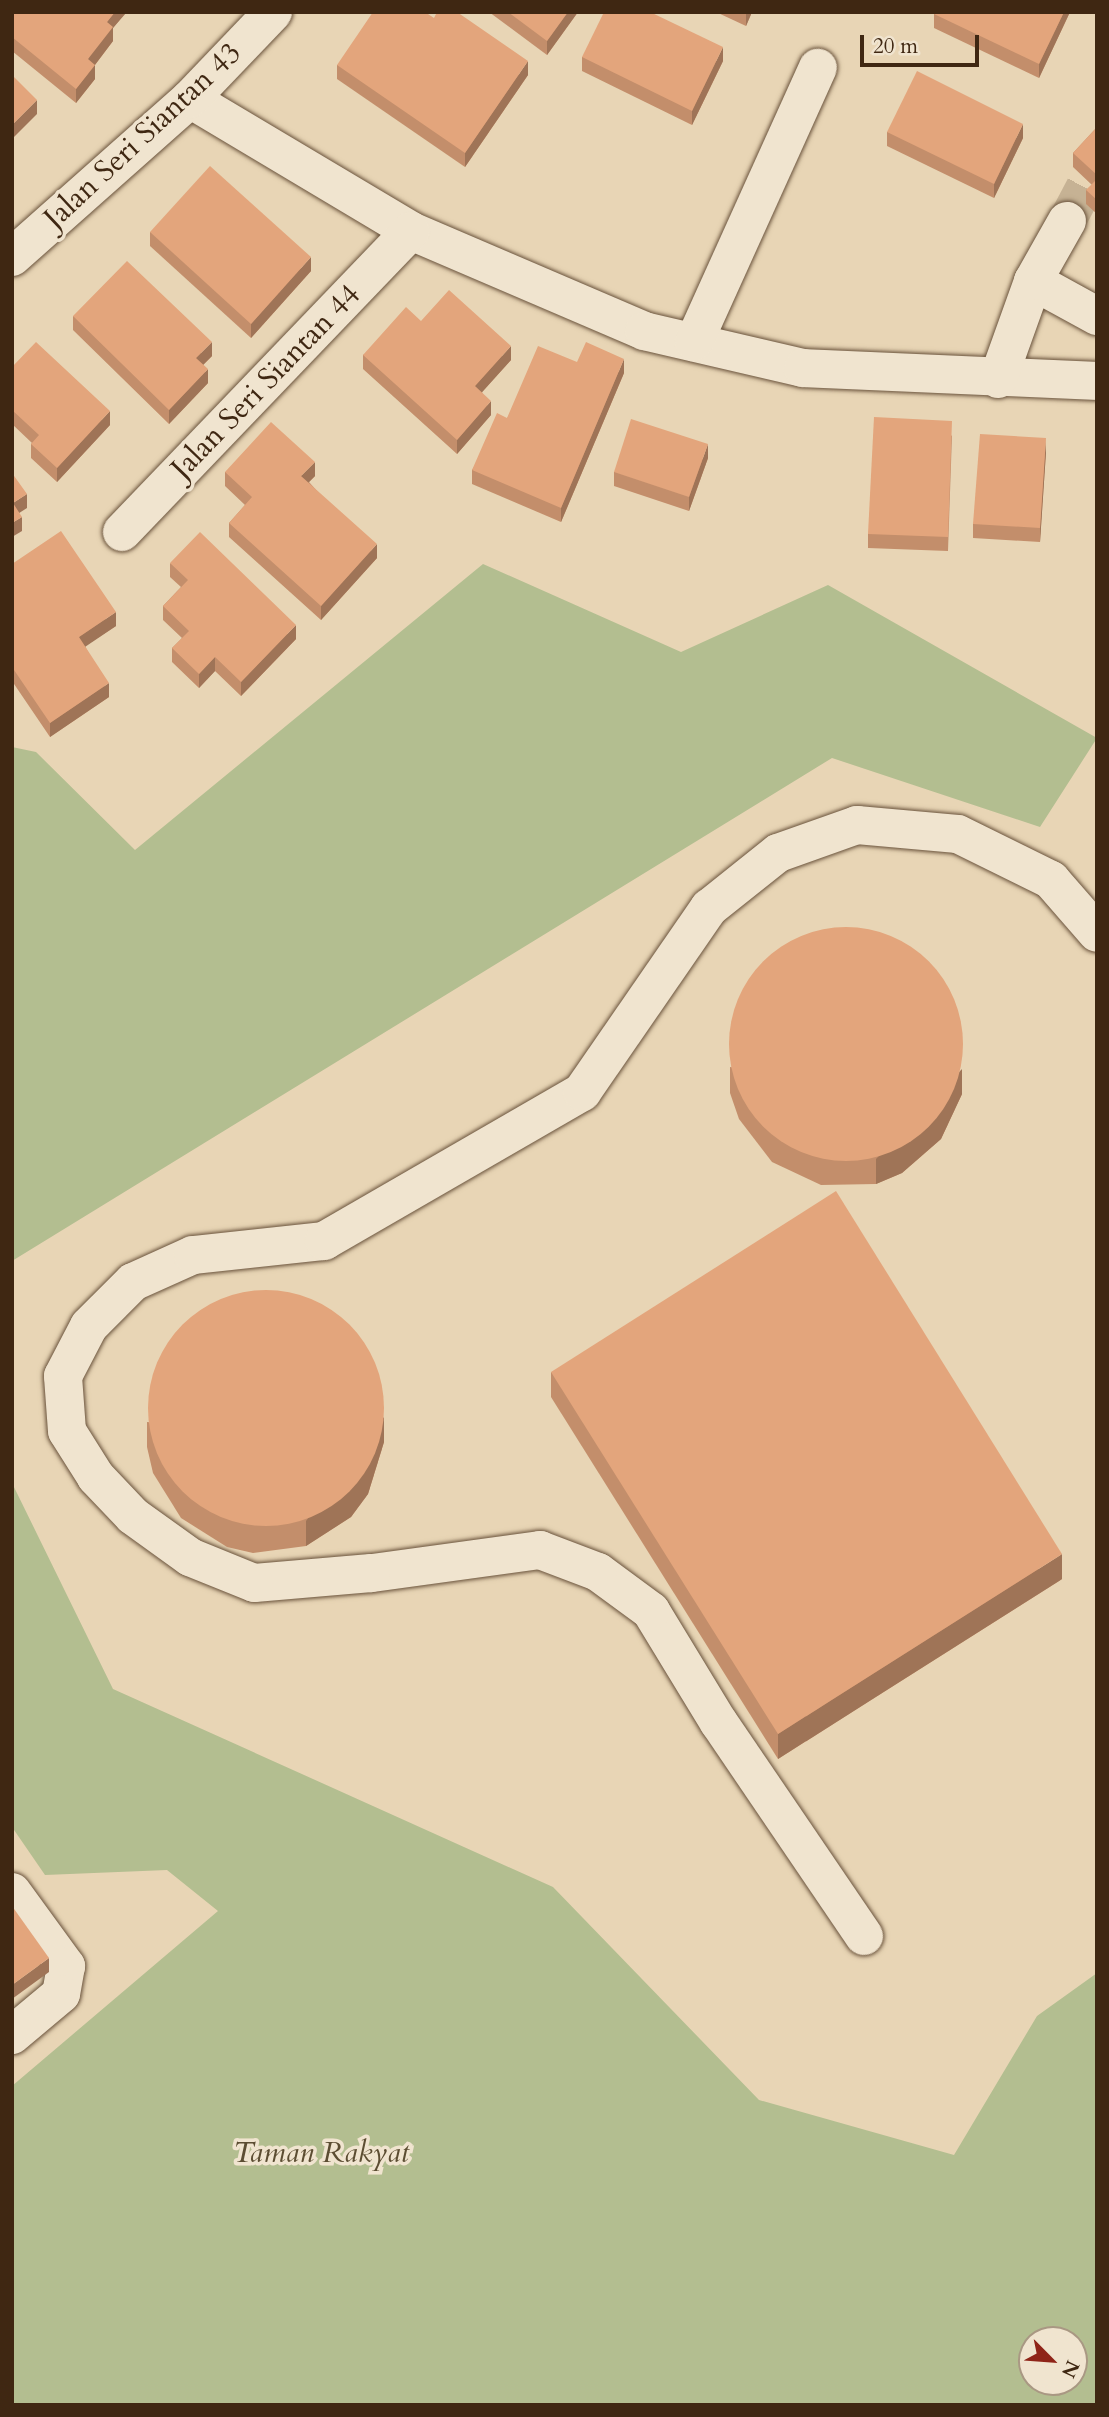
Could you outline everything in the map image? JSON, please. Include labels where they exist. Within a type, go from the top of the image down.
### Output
[{"type":"street","name":"Jalan Seri Siantan 43","points":[[12,257],[190,99],[273,12]]},
{"type":"street","points":[[694,342],[818,68]]},
{"type":"street","points":[[190,99],[411,231],[643,331],[803,368],[998,379],[1097,381]]},
{"type":"street","points":[[998,379],[1033,281],[1067,221]]},
{"type":"street","name":"Jalan Seri Siantan 44","points":[[122,533],[411,231]]},
{"type":"street","points":[[1033,281],[1097,316]]},
{"type":"street","points":[[864,1936],[719,1723],[651,1611],[598,1572],[540,1549],[371,1573],[254,1583],[190,1557],[133,1516],[96,1478],[67,1431],[63,1376],[89,1326],[133,1282],[194,1255],[324,1241],[582,1092],[709,908],[778,853],[857,825],[958,834],[1051,880],[1097,933]]},
{"type":"street","points":[[12,1892],[66,1966],[61,1994],[12,2035]]},
{"type":"green space","points":[[483,564],[681,652],[828,585],[1097,738],[1040,827],[832,758],[12,1261],[12,747],[36,752],[135,850]]},
{"type":"green space","name":"Taman Rakyat","points":[[12,1483],[113,1689],[553,1887],[759,2100],[954,2155],[1037,2016],[1097,1973],[1097,2405],[12,2405],[12,2086],[218,1911],[167,1870],[45,1875],[12,1827]]},
{"type":"building","points":[[12,12],[115,12],[107,22],[113,27],[88,59],[95,65],[76,89],[12,37]]},
{"type":"building","points":[[373,12],[425,12],[434,18],[437,12],[457,12],[528,61],[465,153],[337,65]]},
{"type":"building","points":[[508,12],[568,12],[547,41]]},
{"type":"building","points":[[604,12],[650,12],[723,47],[692,111],[582,57]]},
{"type":"building","points":[[1064,12],[1039,64],[934,14]]},
{"type":"building","points":[[917,71],[1023,124],[994,184],[887,132]]},
{"type":"building","points":[[12,75],[37,100],[12,125]]},
{"type":"building","points":[[1097,127],[1097,175],[1073,153]]},
{"type":"building","points":[[210,166],[311,257],[251,324],[150,232]]},
{"type":"building","points":[[1097,179],[1097,200],[1086,190]]},
{"type":"building","points":[[127,261],[212,342],[196,358],[208,369],[169,410],[73,316]]},
{"type":"building","points":[[449,290],[511,346],[475,386],[491,401],[457,440],[363,355],[406,307],[421,321]]},
{"type":"building","points":[[36,342],[110,411],[57,468],[31,444],[39,435],[12,410],[12,367]]},
{"type":"building","points":[[586,342],[624,359],[561,508],[472,470],[497,413],[507,418],[538,346],[577,362]]},
{"type":"building","points":[[874,417],[952,421],[948,537],[868,534]]},
{"type":"building","points":[[631,419],[708,444],[689,497],[614,472]]},
{"type":"building","points":[[271,422],[315,462],[301,476],[377,544],[321,606],[229,523],[252,497],[225,472]]},
{"type":"building","points":[[980,434],[1046,438],[1040,528],[973,524]]},
{"type":"building","points":[[12,473],[27,494],[13,503],[22,517],[12,523]]},
{"type":"building","points":[[61,531],[116,612],[79,637],[109,683],[50,723],[12,667],[12,564]]},
{"type":"building","points":[[200,532],[296,625],[241,682],[215,657],[199,674],[172,648],[189,631],[163,606],[188,580],[170,563]]},
{"type":"building","points":[[846,927],[891,936],[911,947],[936,970],[954,999],[963,1044],[954,1089],[943,1109],[920,1134],[891,1152],[846,1161],[801,1152],[781,1141],[756,1118],[738,1089],[729,1044],[738,999],[749,979],[772,954],[801,936]]},
{"type":"building","points":[[836,1191],[1062,1554],[778,1734],[551,1372]]},
{"type":"building","points":[[266,1290],[311,1299],[341,1317],[357,1333],[379,1374],[384,1408],[375,1453],[357,1483],[341,1499],[300,1521],[266,1526],[221,1517],[191,1499],[175,1483],[153,1442],[148,1408],[157,1363],[175,1333],[191,1317],[232,1295]]},
{"type":"building","points":[[12,1906],[49,1958],[12,1985]]},
{"type":"tunnel","points":[[1067,221],[1097,164]]}]
